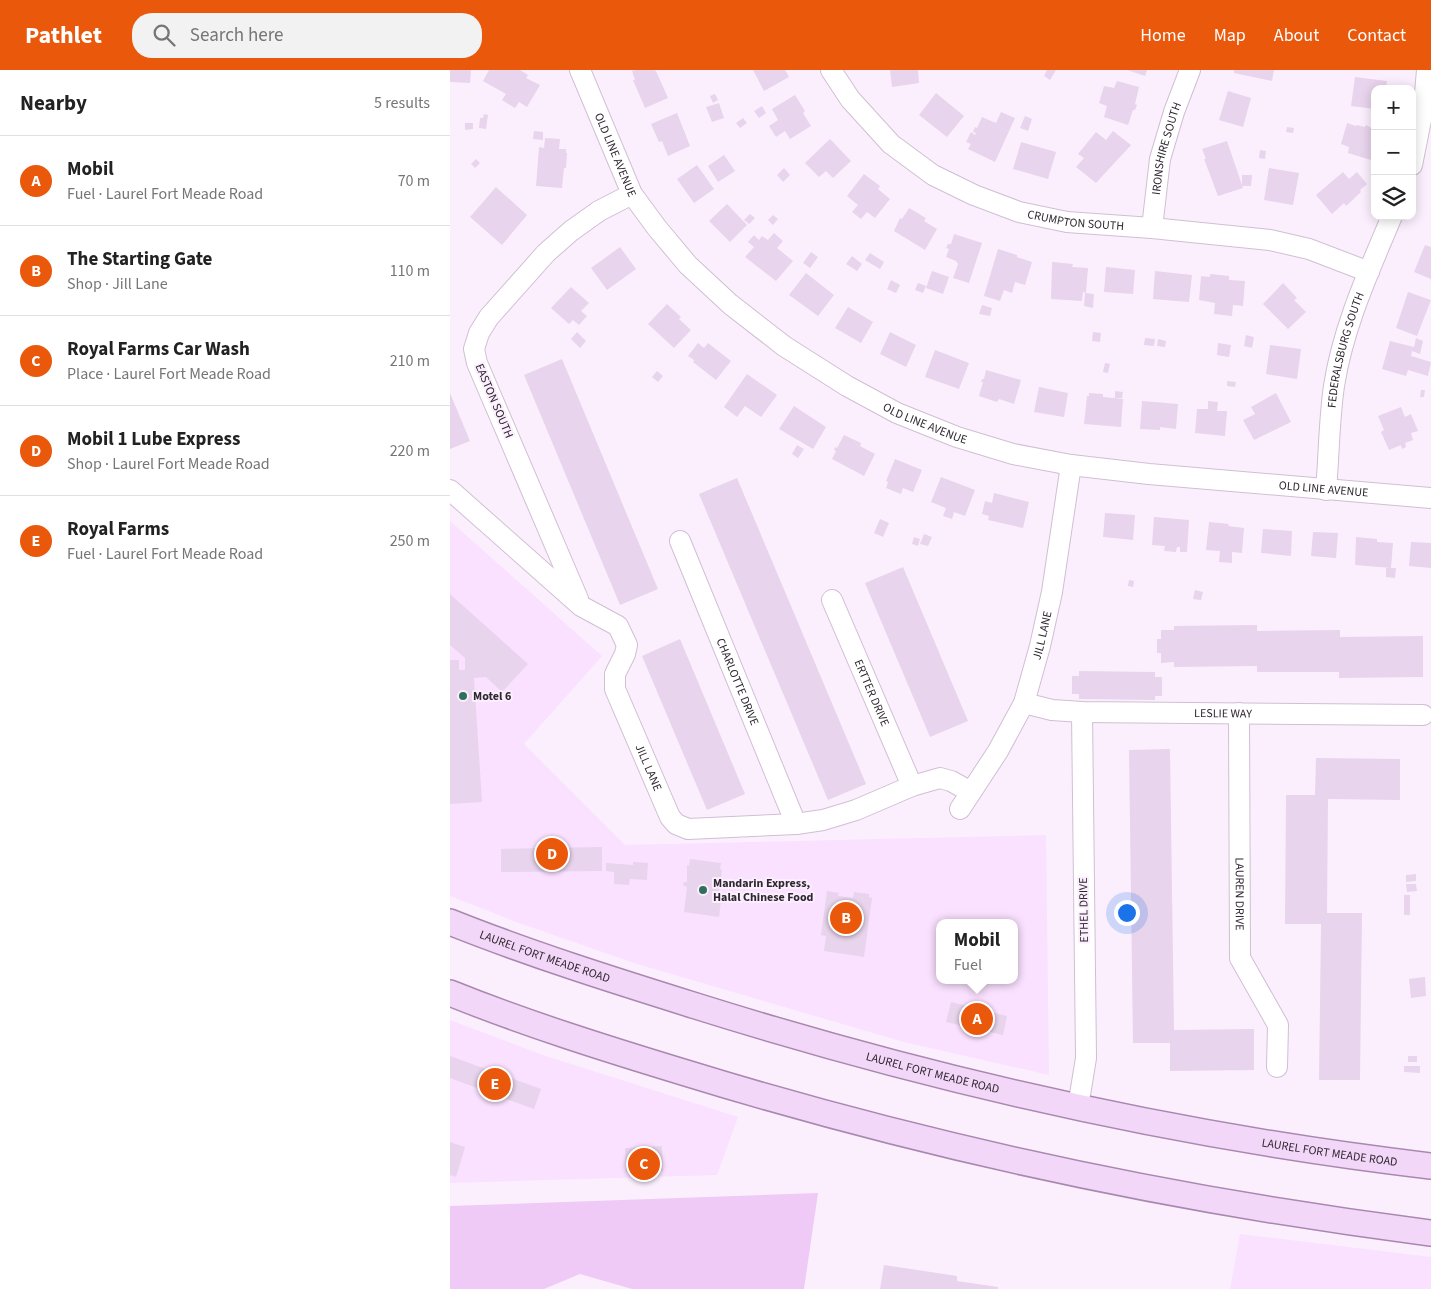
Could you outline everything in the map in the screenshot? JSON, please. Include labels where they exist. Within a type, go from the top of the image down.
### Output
[{"type":"main road","name":"LAUREL FORT MEADE ROAD","points":[[450,922],[489,938],[622,983],[767,1029],[923,1072],[1078,1107],[1212,1133],[1361,1158],[1431,1166]]},
{"type":"main road","points":[[450,993],[602,1047],[750,1093],[923,1139],[1072,1174],[1193,1198],[1351,1223],[1431,1233]]},
{"type":"street","name":"OLD LINE AVENUE","points":[[580,70],[632,194],[656,228],[688,265],[730,304],[784,346],[847,386],[897,413],[957,437],[1013,454],[1071,465],[1149,474],[1431,498]]},
{"type":"street","name":"CRUMPTON SOUTH","points":[[832,70],[850,99],[891,144],[933,175],[974,195],[1019,212],[1067,222],[1152,228],[1270,240],[1309,249],[1369,272]]},
{"type":"street","name":"IRONSHIRE SOUTH","points":[[1152,228],[1160,159],[1174,112],[1190,70]]},
{"type":"street","points":[[1416,145],[1424,105],[1427,70]]},
{"type":"street","name":"EASTON SOUTH","points":[[581,606],[477,363],[474,349],[478,333],[546,253],[571,231],[599,211],[632,194]]},
{"type":"street","name":"FEDERALSBURG SOUTH","points":[[1326,490],[1334,386],[1346,334],[1390,220]]},
{"type":"street","name":"JILL LANE","points":[[960,809],[998,752],[1024,703],[1040,646],[1052,592],[1071,465]]},
{"type":"street","name":"JILL LANE","points":[[450,490],[581,606],[618,626],[627,645],[625,654],[615,674],[615,689],[670,817],[676,824],[688,829],[796,824],[831,818],[856,810],[912,786],[940,778],[951,781],[971,792]]},
{"type":"street","name":"CHARLOTTE DRIVE","points":[[680,541],[796,824]]},
{"type":"street","name":"ERTTER DRIVE","points":[[832,600],[912,786]]},
{"type":"street","name":"LESLIE WAY","points":[[1024,703],[1052,710],[1082,712],[1423,715]]},
{"type":"street","name":"ETHEL DRIVE","points":[[1078,1107],[1086,1058],[1082,712]]},
{"type":"street","name":"LAUREN DRIVE","points":[[1239,712],[1240,958],[1278,1025],[1277,1067]]},
{"type":"shaded area","points":[[450,521],[602,656],[524,744],[625,845],[1046,835],[1049,1075],[904,1042],[637,964],[519,923],[450,896]]},
{"type":"shaded area","points":[[450,1020],[543,1055],[738,1117],[717,1175],[450,1183]]},
{"type":"shaded area","points":[[818,1193],[804,1289],[632,1289],[580,1274],[544,1289],[450,1289],[450,1206]]},
{"type":"shaded area","points":[[1240,1234],[1431,1257],[1431,1289],[1230,1289]]},
{"type":"building","points":[[450,70],[471,70],[470,83],[450,82]]},
{"type":"building","points":[[489,70],[520,70],[528,75],[526,78],[540,85],[527,107],[519,102],[515,108],[502,100],[506,94],[483,81]]},
{"type":"building","points":[[753,70],[785,70],[789,77],[764,91]]},
{"type":"building","points":[[890,70],[918,70],[919,83],[892,87]]},
{"type":"building","points":[[1047,70],[1056,70],[1050,80],[1044,76]]},
{"type":"building","points":[[1127,70],[1147,70],[1145,76]]},
{"type":"building","points":[[1234,70],[1274,70],[1272,81],[1234,73]]},
{"type":"building","points":[[632,71],[656,71],[668,98],[645,108],[633,80],[635,80]]},
{"type":"building","points":[[1355,77],[1387,81],[1386,85],[1371,85],[1371,108],[1351,106]]},
{"type":"building","points":[[1117,81],[1139,87],[1135,104],[1137,105],[1135,110],[1133,110],[1128,125],[1104,117],[1107,106],[1099,103],[1104,86],[1114,88]]},
{"type":"building","points":[[1228,91],[1251,98],[1243,127],[1219,120]]},
{"type":"building","points":[[936,93],[964,116],[947,137],[919,115]]},
{"type":"building","points":[[715,94],[718,100],[713,103],[710,96]]},
{"type":"building","points":[[795,95],[805,111],[803,113],[811,126],[790,139],[785,131],[776,137],[769,126],[778,120],[772,109]]},
{"type":"building","points":[[719,103],[724,118],[712,122],[706,107]]},
{"type":"building","points":[[762,106],[766,113],[759,118],[754,111]]},
{"type":"building","points":[[1001,112],[1015,118],[995,162],[968,149],[971,144],[966,142],[971,132],[975,135],[976,133],[973,132],[982,117],[996,123]]},
{"type":"building","points":[[677,113],[690,146],[668,156],[662,141],[659,142],[651,124]]},
{"type":"building","points":[[484,114],[488,115],[486,129],[479,128],[480,118],[483,118]]},
{"type":"building","points":[[1025,116],[1032,119],[1028,131],[1020,128]]},
{"type":"building","points":[[743,118],[747,123],[740,128],[736,123]]},
{"type":"building","points":[[465,123],[473,123],[473,129],[465,130]]},
{"type":"building","points":[[1347,123],[1365,127],[1366,125],[1371,128],[1371,160],[1348,153],[1349,147],[1341,144]]},
{"type":"building","points":[[1287,127],[1294,128],[1293,133],[1286,132]]},
{"type":"building","points":[[534,131],[543,132],[543,140],[533,139]]},
{"type":"building","points":[[1113,131],[1131,145],[1096,183],[1076,167],[1084,158],[1078,154],[1096,132],[1106,140]]},
{"type":"building","points":[[545,138],[560,139],[559,149],[566,149],[566,168],[564,168],[562,188],[536,186],[539,147],[544,148]]},
{"type":"building","points":[[830,139],[851,161],[833,178],[826,171],[819,177],[805,163]]},
{"type":"building","points":[[1227,141],[1243,188],[1218,196],[1202,149]]},
{"type":"building","points":[[1021,142],[1056,152],[1048,179],[1013,169]]},
{"type":"building","points":[[1260,150],[1266,151],[1265,159],[1259,158]]},
{"type":"building","points":[[724,155],[735,171],[718,182],[708,166]]},
{"type":"building","points":[[476,159],[480,163],[475,168],[471,164]]},
{"type":"building","points":[[697,165],[714,189],[694,203],[677,179]]},
{"type":"building","points":[[784,168],[790,175],[783,182],[777,175]]},
{"type":"building","points":[[1269,168],[1299,173],[1293,205],[1264,200]]},
{"type":"building","points":[[1343,172],[1349,179],[1357,172],[1367,184],[1346,206],[1344,203],[1332,214],[1316,195]]},
{"type":"building","points":[[864,174],[880,186],[878,189],[890,199],[875,218],[867,212],[861,219],[852,212],[858,205],[847,196]]},
{"type":"building","points":[[1242,175],[1252,175],[1251,186],[1242,186]]},
{"type":"building","points":[[496,187],[527,215],[502,245],[470,217]]},
{"type":"building","points":[[727,204],[747,225],[730,242],[709,221]]},
{"type":"building","points":[[909,208],[926,218],[924,221],[937,229],[925,250],[894,231],[900,218],[902,219]]},
{"type":"building","points":[[750,214],[755,218],[749,224],[744,220]]},
{"type":"building","points":[[773,215],[778,219],[773,225],[768,220]]},
{"type":"building","points":[[774,233],[783,241],[777,248],[793,261],[776,281],[745,257],[754,247],[748,242],[754,235],[759,240],[762,236],[768,240]]},
{"type":"building","points":[[954,234],[982,243],[969,283],[953,278],[958,264],[956,261],[946,257],[949,249],[946,248],[948,244],[951,244]]},
{"type":"building","points":[[1425,245],[1431,247],[1431,279],[1414,272]]},
{"type":"building","points":[[620,247],[636,269],[607,290],[591,268]]},
{"type":"building","points":[[998,249],[1032,262],[1025,285],[1015,282],[1012,293],[1004,290],[1000,301],[984,296]]},
{"type":"building","points":[[811,252],[818,257],[810,268],[803,263]]},
{"type":"building","points":[[870,253],[884,262],[880,269],[865,260]]},
{"type":"building","points":[[852,256],[862,264],[857,271],[846,264]]},
{"type":"building","points":[[1052,262],[1073,264],[1072,267],[1088,268],[1086,293],[1083,292],[1082,301],[1051,299]]},
{"type":"building","points":[[1106,267],[1135,270],[1133,294],[1104,292]]},
{"type":"building","points":[[932,271],[949,277],[943,294],[926,288]]},
{"type":"building","points":[[1155,271],[1192,275],[1189,302],[1153,299]]},
{"type":"building","points":[[806,273],[834,295],[818,316],[789,295]]},
{"type":"building","points":[[1210,274],[1229,276],[1229,280],[1245,281],[1243,306],[1233,305],[1232,316],[1214,314],[1215,303],[1199,300],[1201,276],[1210,277]]},
{"type":"building","points":[[891,280],[900,285],[896,293],[887,289]]},
{"type":"building","points":[[918,283],[926,286],[923,293],[915,290]]},
{"type":"building","points":[[1283,283],[1297,298],[1294,300],[1306,312],[1288,329],[1263,304]]},
{"type":"building","points":[[571,287],[589,303],[581,311],[587,316],[579,325],[573,320],[569,324],[551,308]]},
{"type":"building","points":[[1408,292],[1431,300],[1417,336],[1396,328]]},
{"type":"building","points":[[1085,293],[1094,294],[1093,308],[1084,306]]},
{"type":"building","points":[[667,304],[691,330],[674,348],[648,324]]},
{"type":"building","points":[[982,305],[992,308],[990,316],[979,314]]},
{"type":"building","points":[[848,307],[873,322],[861,343],[835,328]]},
{"type":"building","points":[[577,332],[586,341],[580,348],[571,339]]},
{"type":"building","points":[[890,332],[916,345],[906,367],[880,354]]},
{"type":"building","points":[[1093,332],[1101,333],[1100,342],[1092,341]]},
{"type":"building","points":[[1246,335],[1254,337],[1252,348],[1244,346]]},
{"type":"building","points":[[1145,338],[1155,339],[1154,346],[1144,345]]},
{"type":"building","points":[[1416,338],[1423,341],[1420,354],[1412,351],[1411,356],[1431,362],[1428,376],[1408,370],[1406,376],[1382,369],[1390,341],[1414,347]]},
{"type":"building","points":[[1158,339],[1166,341],[1165,347],[1157,346]]},
{"type":"building","points":[[698,343],[704,348],[708,343],[731,361],[716,380],[688,356]]},
{"type":"building","points":[[1218,343],[1231,345],[1229,357],[1217,355]]},
{"type":"building","points":[[1270,345],[1301,349],[1297,379],[1266,374]]},
{"type":"building","points":[[935,350],[969,363],[959,389],[925,377]]},
{"type":"building","points":[[562,359],[658,589],[620,605],[524,375]]},
{"type":"building","points":[[1105,363],[1110,364],[1108,373],[1103,372]]},
{"type":"building","points":[[986,370],[1021,380],[1014,404],[999,399],[997,402],[979,396],[983,382],[981,382],[984,379]]},
{"type":"building","points":[[657,371],[663,376],[658,382],[652,377]]},
{"type":"building","points":[[747,374],[777,395],[761,417],[745,406],[737,417],[724,407]]},
{"type":"building","points":[[1227,381],[1236,382],[1235,387],[1227,386]]},
{"type":"building","points":[[1039,387],[1068,393],[1064,417],[1034,412]]},
{"type":"building","points":[[1421,390],[1425,390],[1424,397],[1420,397]]},
{"type":"building","points":[[1115,391],[1123,392],[1122,398],[1115,398]]},
{"type":"building","points":[[450,393],[470,441],[450,449]]},
{"type":"building","points":[[1089,393],[1103,394],[1103,397],[1123,399],[1121,427],[1084,424]]},
{"type":"building","points":[[1276,393],[1291,422],[1254,440],[1243,420],[1255,414],[1251,407]]},
{"type":"building","points":[[1142,401],[1178,404],[1176,429],[1160,427],[1160,430],[1140,429]]},
{"type":"building","points":[[1208,401],[1218,402],[1217,411],[1227,411],[1225,436],[1195,433],[1197,409],[1208,409]]},
{"type":"building","points":[[794,406],[826,427],[813,449],[779,429]]},
{"type":"building","points":[[1401,407],[1405,417],[1411,414],[1418,431],[1411,433],[1413,440],[1405,443],[1406,447],[1402,449],[1401,445],[1389,450],[1381,432],[1384,430],[1378,416]]},
{"type":"building","points":[[844,435],[861,443],[860,446],[875,454],[864,476],[832,459],[836,451],[834,450],[835,447],[837,448]]},
{"type":"building","points":[[797,445],[804,449],[798,458],[792,454]]},
{"type":"building","points":[[895,459],[922,470],[913,492],[903,488],[901,494],[886,488],[888,482],[886,481]]},
{"type":"building","points":[[941,477],[975,490],[965,516],[954,512],[952,519],[943,516],[946,508],[931,502]]},
{"type":"building","points":[[737,478],[866,784],[828,800],[699,494]]},
{"type":"building","points":[[994,493],[1029,502],[1023,528],[988,520],[989,516],[982,514],[985,501],[992,503]]},
{"type":"building","points":[[1105,513],[1135,515],[1133,540],[1103,537]]},
{"type":"building","points":[[1154,517],[1189,520],[1187,552],[1180,552],[1180,547],[1177,547],[1176,552],[1164,551],[1165,546],[1152,545]]},
{"type":"building","points":[[880,519],[889,523],[883,537],[874,533]]},
{"type":"building","points":[[1209,522],[1244,528],[1242,553],[1232,552],[1232,563],[1219,562],[1220,551],[1206,550]]},
{"type":"building","points":[[1263,529],[1292,531],[1291,556],[1261,553]]},
{"type":"building","points":[[1313,532],[1338,533],[1336,558],[1311,556]]},
{"type":"building","points":[[924,534],[932,537],[928,546],[920,544]]},
{"type":"building","points":[[914,537],[920,539],[918,546],[912,544]]},
{"type":"building","points":[[1356,537],[1377,539],[1377,542],[1393,543],[1391,568],[1355,565]]},
{"type":"building","points":[[1411,542],[1431,543],[1431,568],[1409,566]]},
{"type":"building","points":[[903,567],[968,721],[930,737],[865,583]]},
{"type":"building","points":[[1386,568],[1396,568],[1395,578],[1386,577]]},
{"type":"building","points":[[1129,580],[1134,581],[1133,587],[1128,586]]},
{"type":"building","points":[[1195,590],[1203,592],[1201,600],[1193,599]]},
{"type":"building","name":"Motel 6","points":[[450,594],[528,664],[502,692],[486,677],[474,678],[482,802],[450,804],[450,660],[459,660],[459,670],[465,670],[465,658],[450,645]]},
{"type":"building","points":[[1257,625],[1257,631],[1340,630],[1340,637],[1423,636],[1423,677],[1339,678],[1339,672],[1257,672],[1257,666],[1174,667],[1174,662],[1161,663],[1161,653],[1157,653],[1157,639],[1161,639],[1161,630],[1174,630],[1174,626]]},
{"type":"building","points":[[680,639],[745,794],[707,810],[642,656]]},
{"type":"building","points":[[1079,671],[1155,672],[1155,677],[1162,677],[1162,696],[1155,696],[1155,700],[1079,699],[1079,694],[1072,694],[1072,676],[1079,676]]},
{"type":"building","points":[[1170,749],[1174,1030],[1254,1029],[1254,1070],[1170,1071],[1170,1043],[1133,1043],[1129,750]]},
{"type":"building","points":[[1316,758],[1400,759],[1400,800],[1328,799],[1327,913],[1362,913],[1360,1080],[1319,1080],[1321,924],[1285,924],[1286,795],[1315,795]]},
{"type":"building","points":[[602,847],[602,871],[501,872],[501,849]]},
{"type":"building","name":"Mandarin Express, Halal Chinese Food","points":[[690,859],[721,863],[719,892],[722,893],[719,917],[684,912],[687,887],[683,885],[684,882],[687,882],[687,865],[689,866]]},
{"type":"building","points":[[633,862],[648,863],[647,880],[630,879],[629,885],[614,884],[614,872],[606,871],[606,863],[633,865]]},
{"type":"building","points":[[1416,874],[1416,881],[1406,882],[1406,875]]},
{"type":"building","points":[[1406,884],[1416,884],[1417,891],[1407,892]]},
{"type":"building","points":[[827,891],[839,893],[838,896],[853,898],[854,892],[869,894],[869,897],[872,898],[864,957],[824,951],[826,936],[821,935]]},
{"type":"building","points":[[1404,895],[1410,895],[1410,915],[1404,915]]},
{"type":"building","points":[[1425,977],[1426,996],[1411,998],[1409,979]]},
{"type":"building","points":[[951,1002],[1007,1016],[1003,1035],[946,1022]]},
{"type":"building","points":[[450,1056],[541,1089],[534,1109],[450,1078]]},
{"type":"building","points":[[1408,1056],[1417,1056],[1417,1062],[1408,1062]]},
{"type":"building","points":[[1404,1066],[1420,1066],[1420,1073],[1404,1072]]},
{"type":"building","points":[[450,1142],[465,1147],[456,1177],[450,1175]]},
{"type":"building","points":[[662,1146],[663,1171],[626,1172],[625,1148]]},
{"type":"building","points":[[884,1265],[957,1276],[957,1281],[998,1287],[998,1289],[880,1289]]},
{"type":"place","name":"Motel 6","points":[[463,696]]},
{"type":"place","name":"Mobil 1 Lube Express","points":[[552,854]]},
{"type":"place","name":"Mandarin Express, Halal Chinese Food","points":[[703,890]]},
{"type":"place","name":"The Starting Gate","points":[[846,918]]},
{"type":"place","name":"Mobil","points":[[977,1019]]},
{"type":"place","name":"Royal Farms","points":[[495,1084]]},
{"type":"place","name":"Royal Farms Car Wash","points":[[644,1164]]}]
